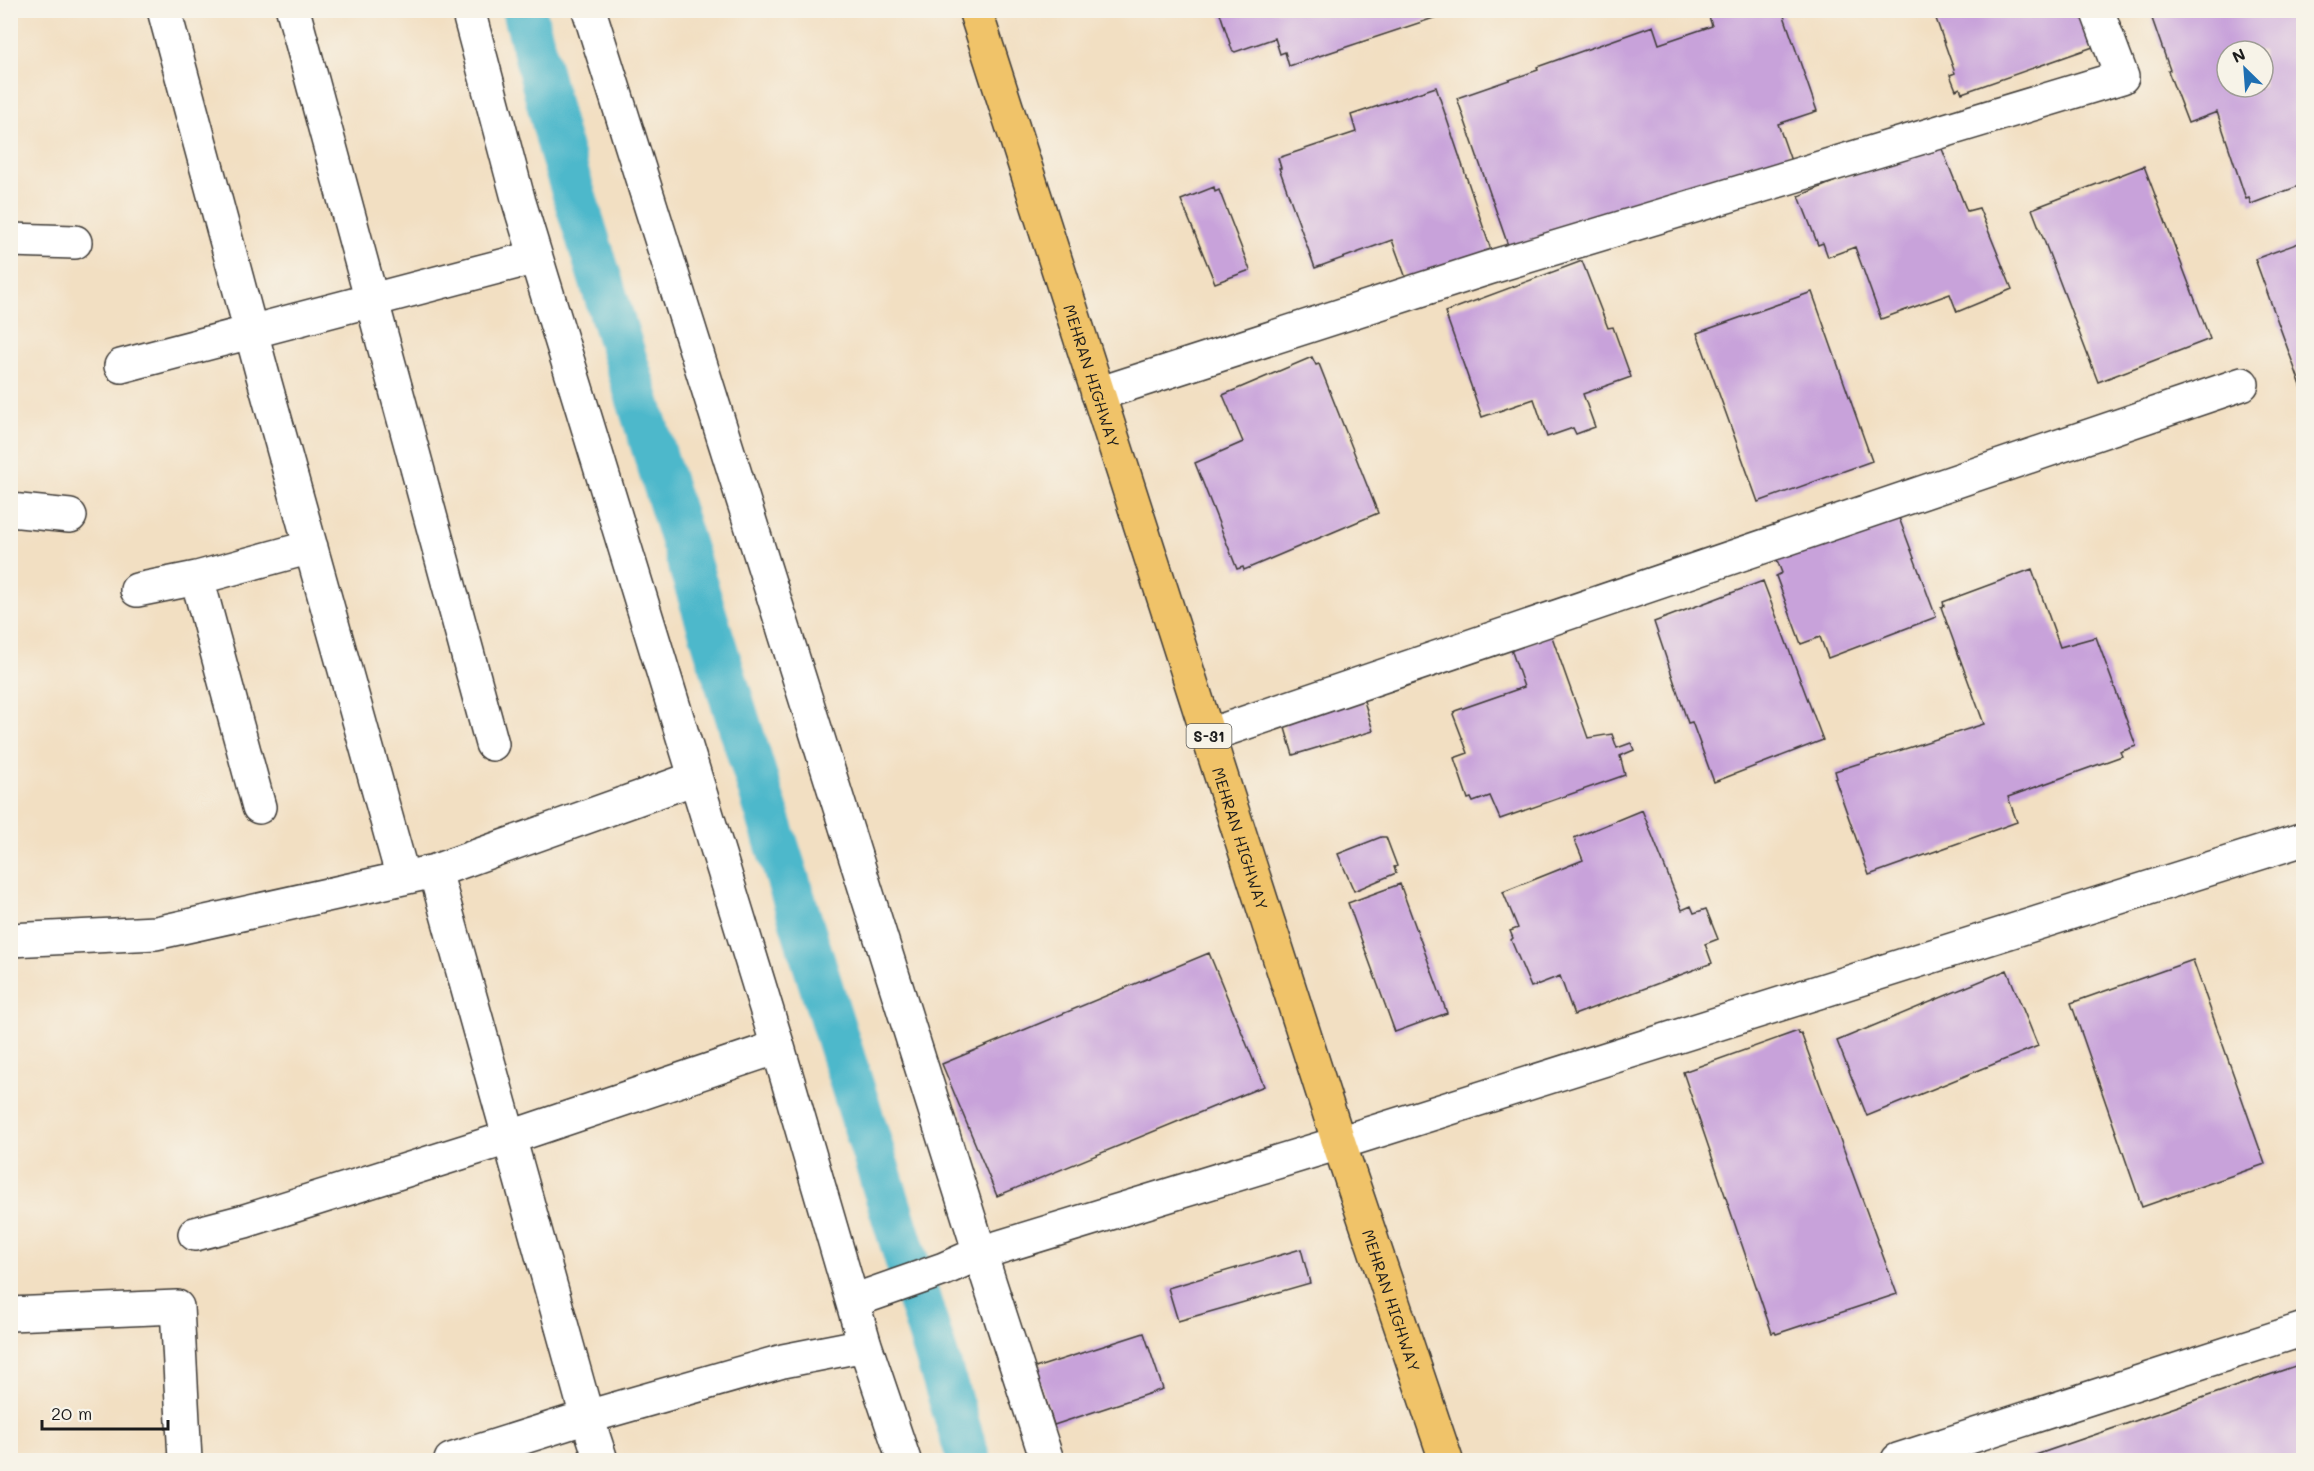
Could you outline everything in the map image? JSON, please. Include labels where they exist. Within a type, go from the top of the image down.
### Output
[{"type":"main road","name":"MEHRAN HIGHWAY","points":[[975,10],[1339,1143],[1446,1461]]},
{"type":"street","points":[[164,10],[403,878]]},
{"type":"street","points":[[293,10],[492,744]]},
{"type":"street","points":[[468,10],[516,190],[695,778],[778,1047],[864,1297],[865,1345],[904,1461]]},
{"type":"street","points":[[589,10],[1047,1461]]},
{"type":"street","points":[[1098,394],[1488,268],[2122,77],[2097,10]]},
{"type":"street","points":[[10,240],[75,242]]},
{"type":"street","points":[[121,366],[536,257]]},
{"type":"street","points":[[1209,735],[2242,384]]},
{"type":"street","points":[[10,510],[70,516]]},
{"type":"street","points":[[137,590],[197,578],[311,547]]},
{"type":"street","points":[[197,578],[259,807]]},
{"type":"street","points":[[10,939],[156,933],[435,871],[695,778]]},
{"type":"street","points":[[864,1297],[944,1269],[980,1253],[1339,1143],[2304,839]]},
{"type":"street","points":[[435,871],[601,1461]]},
{"type":"street","points":[[195,1234],[245,1221],[511,1137],[778,1047]]},
{"type":"street","points":[[10,1314],[177,1307],[185,1461]]},
{"type":"street","points":[[1898,1461],[2304,1329]]},
{"type":"street","points":[[451,1461],[587,1417],[783,1361],[865,1345]]},
{"type":"building","points":[[1219,10],[1455,11],[1289,66],[1285,52],[1280,54],[1275,38],[1235,52],[1232,50]]},
{"type":"building","points":[[1707,10],[1782,10],[1817,111],[1778,124],[1791,161],[1512,257],[1457,98],[1653,26],[1659,44],[1712,26]]},
{"type":"building","points":[[1933,10],[2083,10],[2096,46],[1962,93],[1960,88],[1956,90],[1950,75],[1955,73]]},
{"type":"building","points":[[2149,10],[2304,10],[2304,184],[2251,204],[2249,198],[2246,199],[2217,112],[2188,123],[2168,71],[2170,70]]},
{"type":"building","points":[[1436,87],[1494,259],[1410,289],[1392,240],[1315,268],[1279,168],[1281,168],[1278,158],[1356,132],[1351,115]]},
{"type":"building","points":[[1938,139],[1967,211],[1979,208],[2012,289],[1957,312],[1950,294],[1881,319],[1855,247],[1828,257],[1823,243],[1818,245],[1799,196]]},
{"type":"building","points":[[2144,166],[2210,339],[2098,382],[2032,209]]},
{"type":"building","points":[[1214,187],[1215,192],[1219,190],[1250,270],[1215,283],[1181,200]]},
{"type":"building","points":[[2304,241],[2304,391],[2303,391],[2255,259]]},
{"type":"building","points":[[1582,261],[1608,328],[1613,327],[1631,377],[1583,394],[1595,427],[1576,434],[1573,428],[1547,437],[1534,399],[1482,417],[1445,312]]},
{"type":"building","points":[[1812,292],[1872,461],[1758,502],[1697,333]]},
{"type":"building","points":[[1312,357],[1316,365],[1319,364],[1378,513],[1244,570],[1243,567],[1237,569],[1195,463],[1243,442],[1223,395]]},
{"type":"building","points":[[1895,507],[1936,617],[1828,658],[1820,637],[1801,644],[1776,576],[1782,573],[1775,555]]},
{"type":"building","points":[[2032,569],[2060,647],[2096,637],[2136,746],[2120,752],[2122,756],[2008,797],[2017,822],[1869,875],[1835,779],[1837,778],[1835,771],[1984,724],[1941,607],[1944,606],[1943,602]]},
{"type":"building","points":[[1763,581],[1823,740],[1714,782],[1692,722],[1688,723],[1654,622]]},
{"type":"building","points":[[1551,634],[1588,738],[1612,734],[1617,748],[1631,743],[1634,750],[1620,756],[1625,775],[1500,819],[1490,796],[1473,802],[1471,798],[1468,799],[1454,758],[1468,753],[1453,714],[1455,711],[1524,687],[1511,649]]},
{"type":"building","points":[[1362,694],[1373,731],[1293,755],[1282,718]]},
{"type":"building","points":[[1642,810],[1682,910],[1691,906],[1694,913],[1706,909],[1718,939],[1705,944],[1712,963],[1574,1015],[1560,976],[1531,987],[1511,940],[1513,938],[1510,931],[1518,928],[1503,892],[1583,860],[1574,838]]},
{"type":"building","points":[[1386,837],[1397,866],[1394,867],[1396,873],[1354,891],[1338,854]]},
{"type":"building","points":[[1400,884],[1447,1013],[1395,1032],[1348,903]]},
{"type":"building","points":[[1209,953],[1264,1086],[997,1196],[942,1064]]},
{"type":"building","points":[[2193,960],[2265,1164],[2142,1207],[2071,1003]]},
{"type":"building","points":[[2007,970],[2038,1046],[1867,1116],[1837,1041]]},
{"type":"building","points":[[1798,1031],[1799,1034],[1801,1033],[1897,1294],[1776,1334],[1772,1333],[1683,1072]]},
{"type":"building","points":[[1301,1249],[1310,1283],[1178,1321],[1168,1288]]},
{"type":"building","points":[[1144,1333],[1163,1389],[1054,1425],[1035,1368]]},
{"type":"building","points":[[2304,1363],[2304,1460],[2021,1460]]},
{"type":"waterway","points":[[524,10],[561,153],[969,1460]]}]
